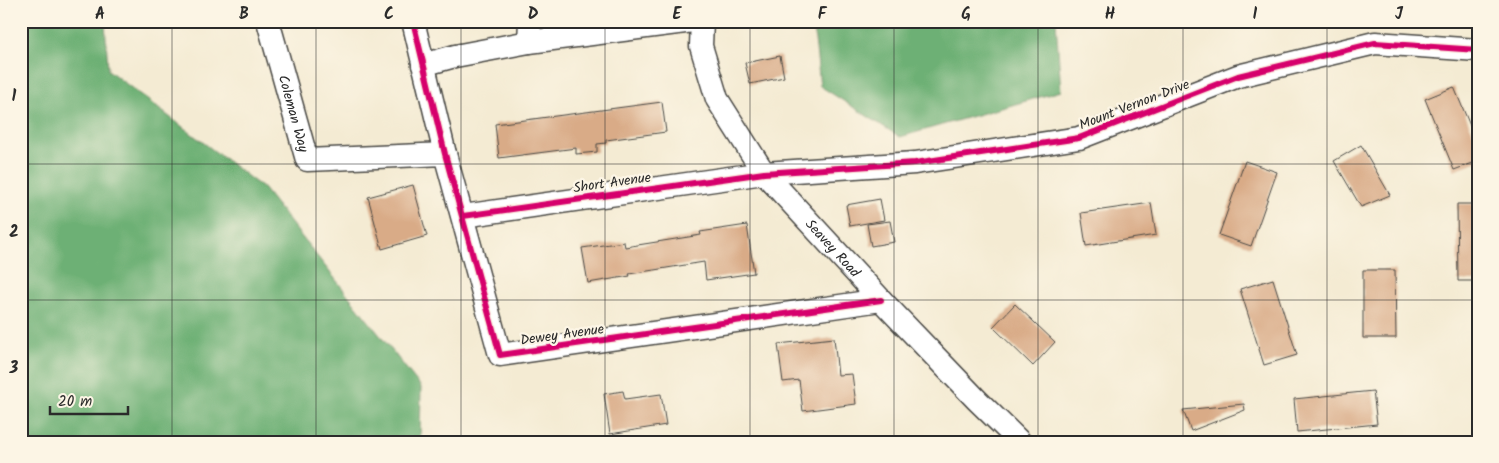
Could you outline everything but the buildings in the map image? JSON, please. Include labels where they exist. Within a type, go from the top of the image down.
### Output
[{"type":"street","name":"Coleman Way","points":[[268,21],[307,160],[445,154]]},
{"type":"street","name":"Dewey Avenue","points":[[413,21],[445,154],[500,355],[881,300]]},
{"type":"street","points":[[423,65],[530,32],[693,21]]},
{"type":"street","name":"Seavey Road","points":[[702,21],[701,46],[717,99],[764,173],[881,300],[1020,442]]},
{"type":"street","name":"Mount Vernon Drive","points":[[764,173],[915,163],[1079,138],[1238,76],[1375,44],[1478,50]]},
{"type":"street","name":"Short Avenue","points":[[463,216],[764,173]]},
{"type":"green space","points":[[21,21],[105,21],[108,70],[263,188],[421,387],[420,442],[21,442]]},
{"type":"green space","points":[[813,21],[1056,21],[1061,91],[900,137],[820,86]]},
{"type":"cycle path","points":[[413,21],[445,154],[500,355],[881,300]]},
{"type":"cycle path","points":[[463,216],[764,173],[915,163],[1079,138],[1238,76],[1375,43],[1478,50]]}]
